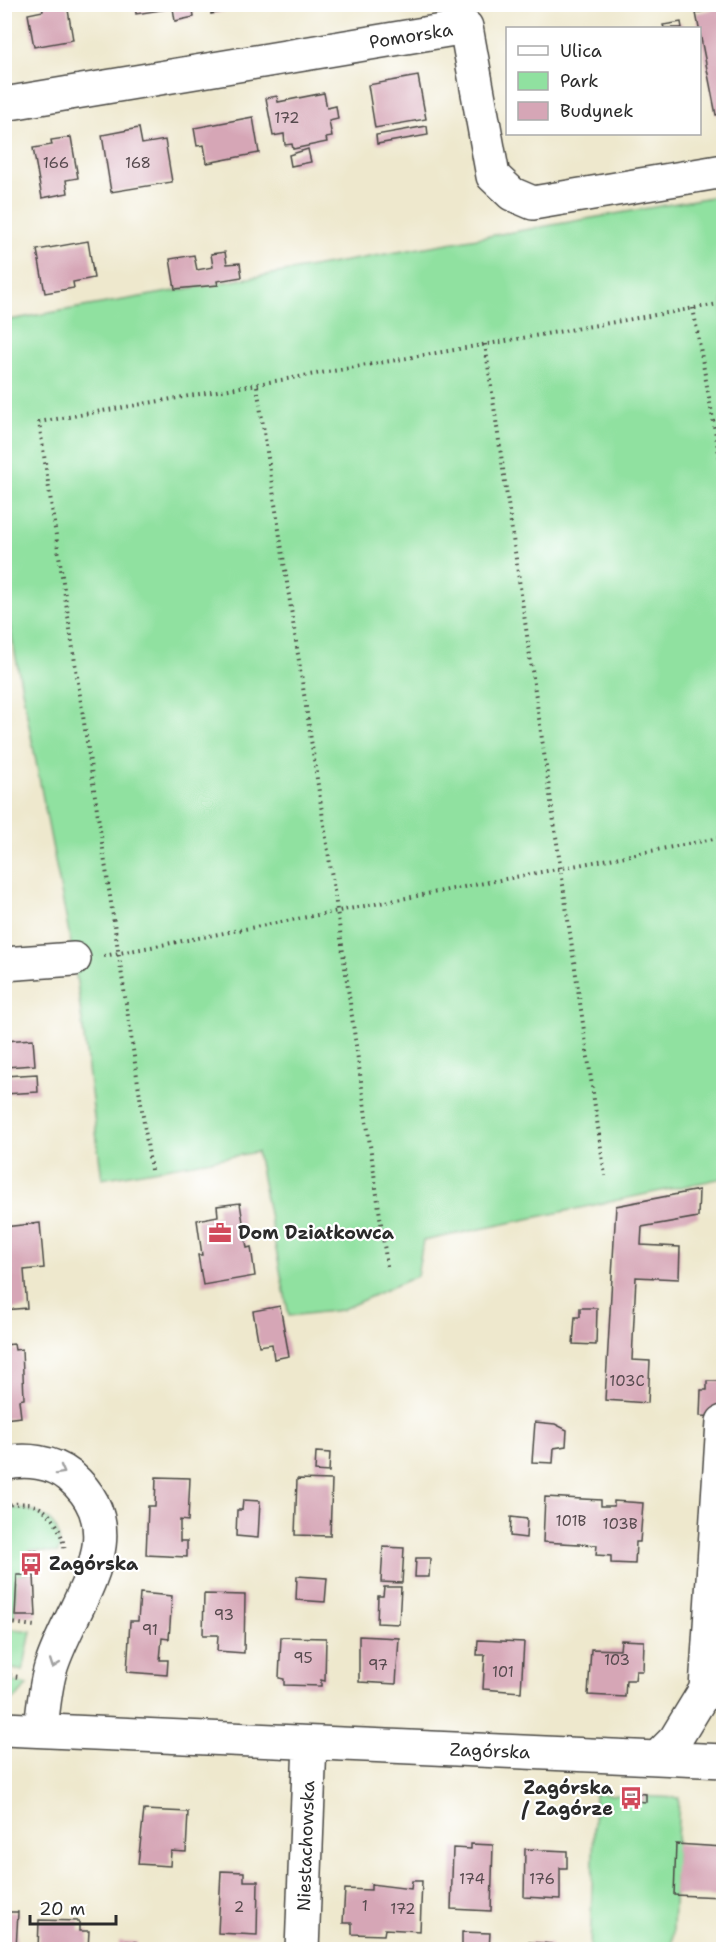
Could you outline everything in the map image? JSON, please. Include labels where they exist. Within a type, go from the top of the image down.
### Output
[{"type":"street","name":"Pomorska","points":[[4,104],[466,27],[493,176],[512,194],[533,203],[723,171]]},
{"type":"street","points":[[4,963],[74,959]]},
{"type":"street","points":[[657,1758],[675,1740],[706,1689],[723,1422]]},
{"type":"street","points":[[4,1464],[27,1461],[48,1464],[65,1472],[89,1497],[100,1531],[101,1548],[96,1567],[51,1667],[41,1730]]},
{"type":"street","name":"Zagórska","points":[[4,1729],[723,1761]]},
{"type":"street","name":"Niestachowska","points":[[302,1950],[310,1743]]},
{"type":"path","points":[[151,1170],[39,422],[723,303]]},
{"type":"path","points":[[693,308],[723,481]]},
{"type":"path","points":[[485,344],[605,1176]]},
{"type":"path","points":[[256,386],[337,910],[387,1266]]},
{"type":"path","points":[[74,959],[118,954],[723,837]]},
{"type":"path","points":[[4,1506],[16,1503],[34,1505],[51,1515],[62,1530],[66,1553]]},
{"type":"path","points":[[4,1628],[11,1623],[39,1626],[36,1636]]},
{"type":"green space","points":[[723,195],[723,1178],[423,1241],[417,1276],[341,1310],[289,1316],[257,1152],[102,1179],[74,959],[5,601],[4,321]]},
{"type":"green space","points":[[12,1508],[31,1511],[48,1519],[58,1533],[59,1542],[58,1553],[30,1550],[26,1575],[17,1575],[15,1616],[5,1622],[5,1511]]},
{"type":"green space","points":[[12,1629],[31,1631],[23,1671],[5,1667],[5,1634]]},
{"type":"green space","points":[[5,1680],[27,1685],[17,1697],[5,1705]]},
{"type":"green space","points":[[595,1794],[679,1798],[672,1949],[590,1950]]},
{"type":"building","points":[[42,4],[67,4],[73,40],[34,47],[28,14],[43,11]]},
{"type":"building","points":[[135,4],[192,4],[194,17],[175,21],[173,8],[136,14]]},
{"type":"building","points":[[210,4],[252,4],[252,6],[211,14]]},
{"type":"building","points":[[723,7],[723,114],[716,115],[701,38],[701,27],[699,27],[696,13]]},
{"type":"building","points":[[681,22],[682,27],[664,27],[663,25]]},
{"type":"building","points":[[418,76],[426,119],[375,128],[368,85]]},
{"type":"building","points":[[324,93],[327,108],[336,106],[338,119],[329,121],[332,137],[326,138],[327,142],[293,149],[292,144],[285,145],[284,134],[273,136],[266,98],[277,96],[278,102]]},
{"type":"building","points":[[253,117],[259,153],[207,163],[204,145],[197,146],[194,128]]},
{"type":"building","points":[[427,126],[428,135],[377,144],[376,135]]},
{"type":"building","points":[[139,128],[142,144],[165,140],[172,182],[111,192],[102,135]]},
{"type":"building","points":[[71,137],[78,178],[66,180],[68,193],[42,198],[33,148],[52,145],[51,140]]},
{"type":"building","points":[[308,149],[311,162],[291,166],[289,155]]},
{"type":"building","points":[[88,241],[94,278],[73,282],[74,288],[45,293],[37,250]]},
{"type":"building","points":[[225,252],[227,264],[240,263],[242,277],[217,281],[218,285],[175,289],[170,259],[194,255],[197,270],[213,267],[211,254]]},
{"type":"building","points":[[33,1039],[35,1065],[5,1067],[4,1041]]},
{"type":"building","points":[[37,1074],[38,1092],[4,1094],[4,1076]]},
{"type":"building","points":[[699,1190],[698,1217],[642,1227],[641,1245],[680,1247],[679,1279],[636,1277],[632,1360],[650,1361],[648,1403],[605,1400],[616,1206]]},
{"type":"building","points":[[240,1203],[247,1248],[251,1247],[255,1276],[203,1285],[198,1255],[202,1255],[197,1220],[218,1216],[217,1206]]},
{"type":"building","points":[[40,1223],[44,1268],[24,1270],[27,1308],[4,1310],[4,1227]]},
{"type":"building","points":[[280,1306],[289,1356],[274,1359],[272,1344],[259,1346],[253,1311]]},
{"type":"building","points":[[580,1308],[597,1308],[596,1345],[573,1344],[575,1317],[580,1317]]},
{"type":"building","points":[[14,1344],[15,1350],[22,1349],[24,1399],[19,1400],[21,1417],[4,1419],[4,1345]]},
{"type":"building","points":[[707,1381],[723,1381],[722,1417],[700,1416],[701,1390],[707,1390]]},
{"type":"building","points":[[535,1422],[555,1424],[567,1430],[566,1446],[554,1448],[553,1463],[532,1462]]},
{"type":"building","points":[[316,1452],[330,1453],[329,1472],[315,1471]]},
{"type":"building","points":[[156,1477],[190,1478],[188,1521],[180,1520],[180,1541],[187,1541],[187,1557],[146,1555],[148,1506],[155,1506]]},
{"type":"building","points":[[297,1479],[332,1480],[330,1536],[295,1535]]},
{"type":"building","points":[[545,1497],[601,1500],[601,1506],[614,1506],[614,1501],[643,1503],[640,1542],[636,1542],[635,1564],[611,1563],[611,1556],[596,1555],[597,1545],[543,1542]]},
{"type":"building","points":[[243,1500],[260,1501],[258,1538],[236,1536],[237,1510],[242,1510]]},
{"type":"building","points":[[511,1517],[527,1519],[526,1538],[510,1536]]},
{"type":"building","points":[[383,1547],[404,1548],[402,1583],[381,1582]]},
{"type":"building","points":[[30,1550],[37,1551],[34,1575],[27,1574]]},
{"type":"building","points":[[416,1558],[430,1558],[429,1577],[415,1577]]},
{"type":"building","points":[[17,1575],[34,1575],[36,1616],[15,1616]]},
{"type":"building","points":[[297,1576],[327,1578],[325,1602],[296,1600]]},
{"type":"building","points":[[384,1587],[401,1587],[399,1624],[377,1623],[378,1596],[383,1596]]},
{"type":"building","points":[[140,1593],[172,1596],[169,1639],[162,1638],[160,1660],[168,1660],[167,1675],[127,1672],[130,1621],[138,1621]]},
{"type":"building","points":[[204,1594],[245,1595],[244,1653],[217,1651],[218,1635],[203,1635]]},
{"type":"building","points":[[359,1636],[399,1638],[396,1684],[359,1682]]},
{"type":"building","points":[[281,1637],[326,1638],[325,1681],[321,1680],[321,1686],[284,1685],[284,1679],[279,1678]]},
{"type":"building","points":[[478,1640],[524,1642],[521,1692],[483,1689],[485,1655],[477,1655]]},
{"type":"building","points":[[621,1640],[644,1641],[643,1671],[636,1671],[635,1680],[626,1680],[625,1697],[588,1695],[591,1649],[620,1650]]},
{"type":"building","points":[[622,1792],[646,1794],[646,1802],[622,1800]]},
{"type":"building","points":[[144,1810],[188,1812],[186,1852],[171,1851],[170,1866],[138,1864]]},
{"type":"building","points":[[471,1844],[493,1845],[491,1911],[451,1909],[453,1848],[471,1849]]},
{"type":"building","points":[[676,1844],[723,1847],[723,1897],[674,1895]]},
{"type":"building","points":[[525,1849],[567,1851],[567,1868],[560,1868],[560,1899],[524,1897]]},
{"type":"building","points":[[221,1871],[244,1872],[244,1881],[258,1881],[257,1935],[218,1933]]},
{"type":"building","points":[[412,1881],[422,1881],[420,1931],[385,1929],[384,1935],[352,1934],[352,1923],[343,1923],[345,1889],[371,1890],[371,1884],[411,1889]]},
{"type":"building","points":[[4,1912],[18,1912],[16,1949],[4,1948]]},
{"type":"building","points":[[39,1920],[79,1921],[79,1931],[89,1931],[88,1949],[38,1950]]},
{"type":"building","points":[[462,1932],[490,1933],[489,1950],[462,1950]]},
{"type":"building","points":[[119,1941],[137,1942],[136,1950],[119,1950]]},
{"type":"building","points":[[529,1942],[551,1944],[550,1950],[529,1950]]},
{"type":"place","name":"Dom Działkowca","points":[[220,1233]]},
{"type":"place","name":"Zagórska","points":[[31,1564]]},
{"type":"place","name":"Zagórska / Zagórze","points":[[631,1798]]}]
